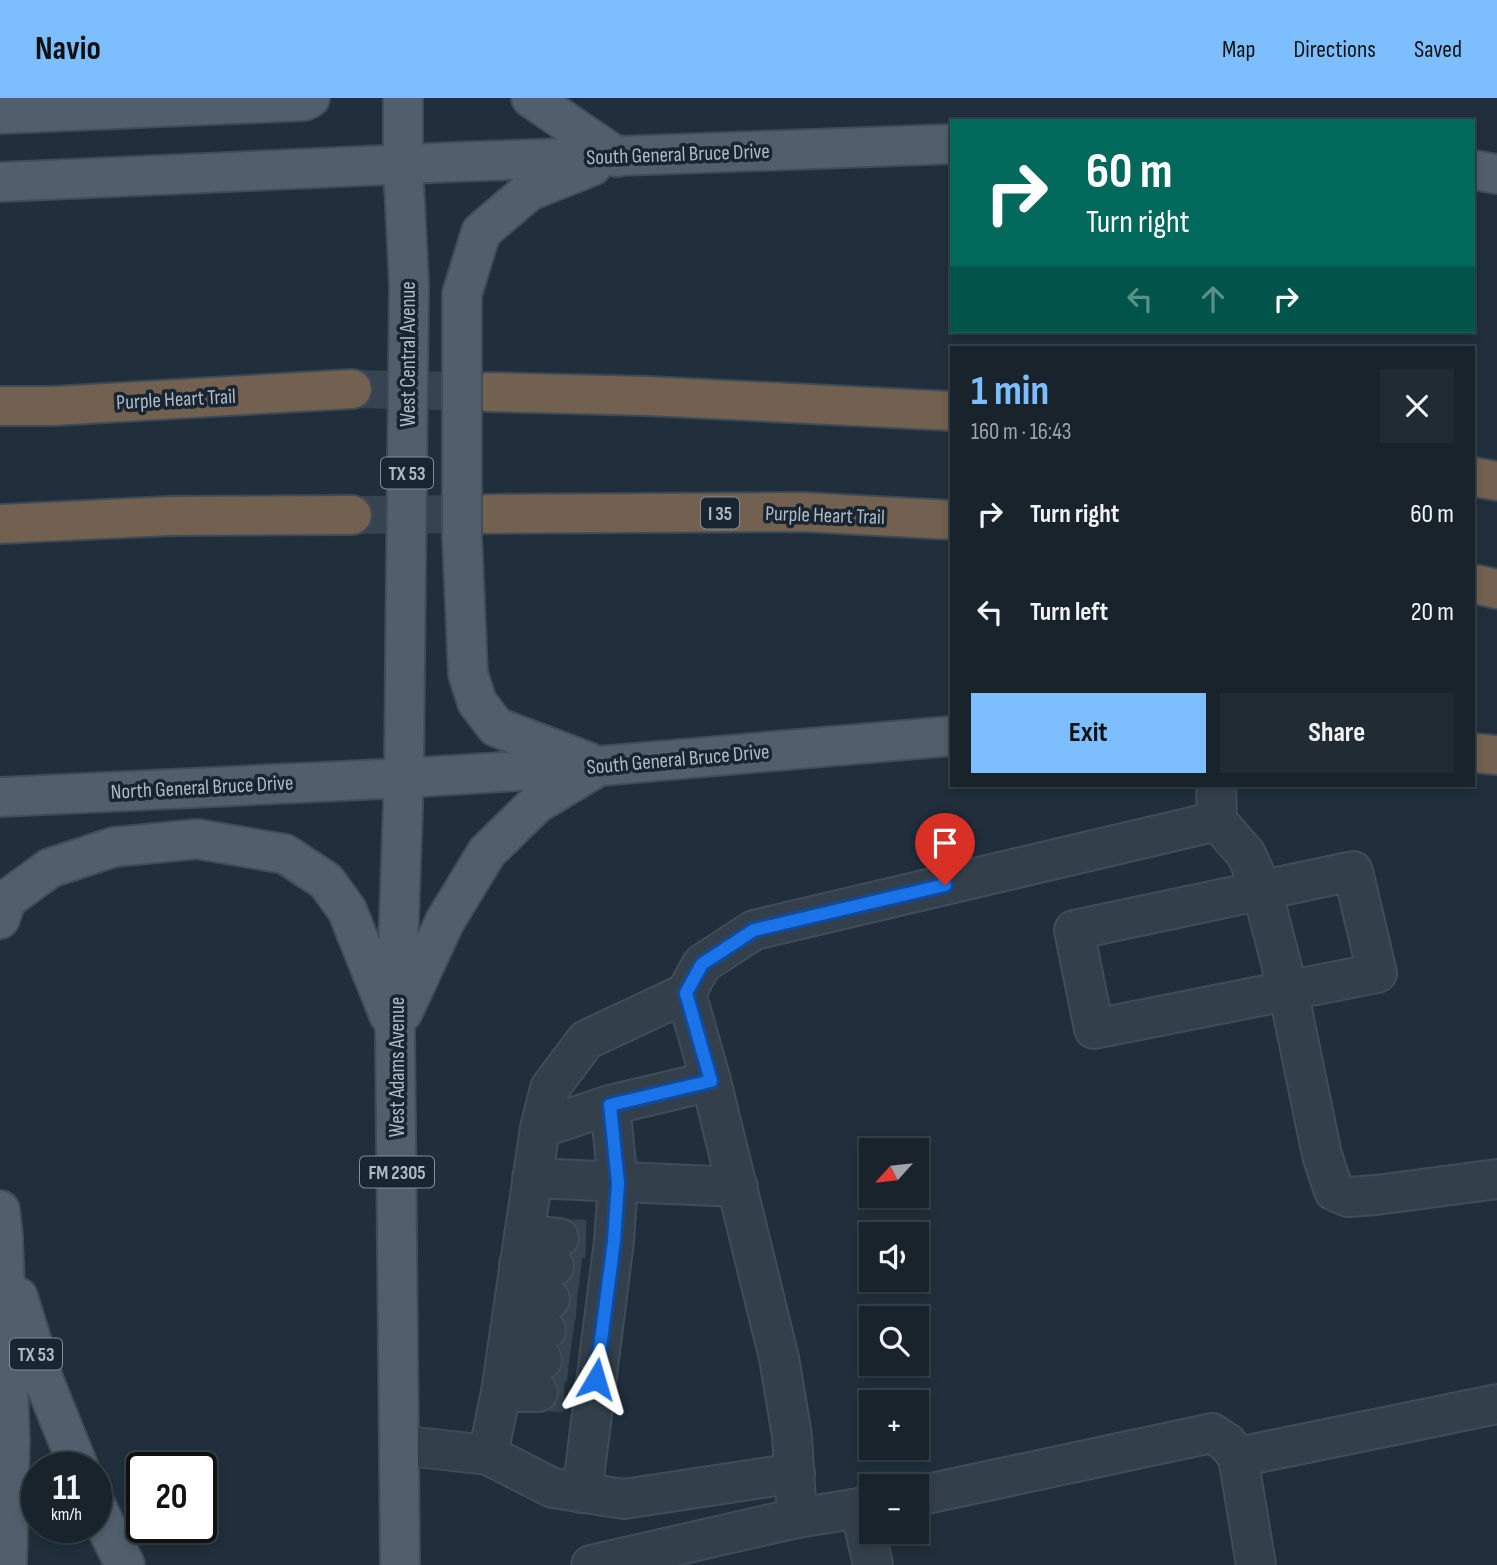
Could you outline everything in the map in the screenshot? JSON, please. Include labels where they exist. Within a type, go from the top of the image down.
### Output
[{"type":"highway","name":"Purple Heart Trail","points":[[0,406],[53,406],[352,389]]},
{"type":"highway","points":[[488,392],[648,396],[950,411]]},
{"type":"highway","points":[[1475,477],[1497,481]]},
{"type":"highway","name":"Purple Heart Trail","points":[[487,514],[803,512],[950,520]]},
{"type":"highway","points":[[0,524],[169,516],[352,515]]},
{"type":"highway","points":[[1475,584],[1497,589]]},
{"type":"highway","points":[[1475,753],[1497,755]]},
{"type":"main road","points":[[0,114],[304,101],[310,98]]},
{"type":"main road","name":"West Central Avenue","points":[[403,98],[403,165],[409,285],[404,778]]},
{"type":"main road","points":[[531,98],[617,156]]},
{"type":"main road","name":"South General Bruce Drive","points":[[0,182],[950,144]]},
{"type":"main road","points":[[600,766],[496,727],[477,702],[468,674],[462,536],[463,295],[481,232],[529,191],[617,156]]},
{"type":"main road","points":[[1475,170],[1497,174]]},
{"type":"main road","name":"South General Bruce Drive","points":[[404,778],[600,766],[950,736]]},
{"type":"main road","points":[[395,1030],[445,920],[486,852],[536,804],[600,766]]},
{"type":"main road","points":[[1475,766],[1497,771]]},
{"type":"main road","name":"North General Bruce Drive","points":[[0,797],[404,778]]},
{"type":"main road","name":"West Adams Avenue","points":[[400,1565],[395,1030],[404,778]]},
{"type":"main road","points":[[0,919],[6,900],[50,869],[114,847],[197,839],[285,854],[326,881],[347,910],[395,1030]]},
{"type":"main road","name":"TX 53","points":[[2,1224],[16,1292],[44,1381],[73,1452]]},
{"type":"main road","name":"TX 53","points":[[2,1224],[9,1440],[7,1565]]},
{"type":"main road","points":[[112,1539],[125,1565]]},
{"type":"street","points":[[582,1493],[560,1316],[532,1178],[550,1088],[586,1040],[686,993],[702,964],[754,930],[1217,803],[1246,854],[1262,890],[1288,990],[1322,1155],[1334,1191],[1348,1197],[1376,1195],[1497,1179]]},
{"type":"street","points":[[1353,871],[1377,973],[1288,990],[1094,1030],[1074,930],[1353,871]]},
{"type":"street","points":[[686,993],[738,1187],[779,1359],[792,1436],[797,1518]]},
{"type":"street","points":[[540,1128],[610,1105],[711,1081]]},
{"type":"street","points":[[488,1455],[560,1316],[618,1183],[610,1105]]},
{"type":"street","points":[[532,1178],[738,1187]]},
{"type":"street","points":[[1238,1457],[1497,1404]]},
{"type":"street","points":[[929,1493],[1212,1433],[1227,1443],[1238,1457],[1256,1565]]},
{"type":"street","points":[[399,1445],[488,1455],[553,1489],[624,1499],[795,1473]]},
{"type":"street","points":[[591,1565],[797,1518],[859,1508]]},
{"type":"street","points":[[870,1544],[873,1565]]},
{"type":"tunnel","points":[[352,389],[488,392]]},
{"type":"tunnel","points":[[352,515],[487,514]]},
{"type":"tunnel","points":[[559,1238],[586,1239]]},
{"type":"tunnel","points":[[554,1266],[581,1269]]},
{"type":"tunnel","points":[[550,1299],[577,1301]]},
{"type":"tunnel","points":[[546,1330],[573,1334]]},
{"type":"tunnel","points":[[542,1360],[569,1363]]},
{"type":"tunnel","points":[[538,1392],[564,1393]]},
{"type":"route","points":[[596,1379],[614,1241],[618,1183],[610,1105],[711,1081],[686,993],[702,964],[754,930],[945,885]]}]
